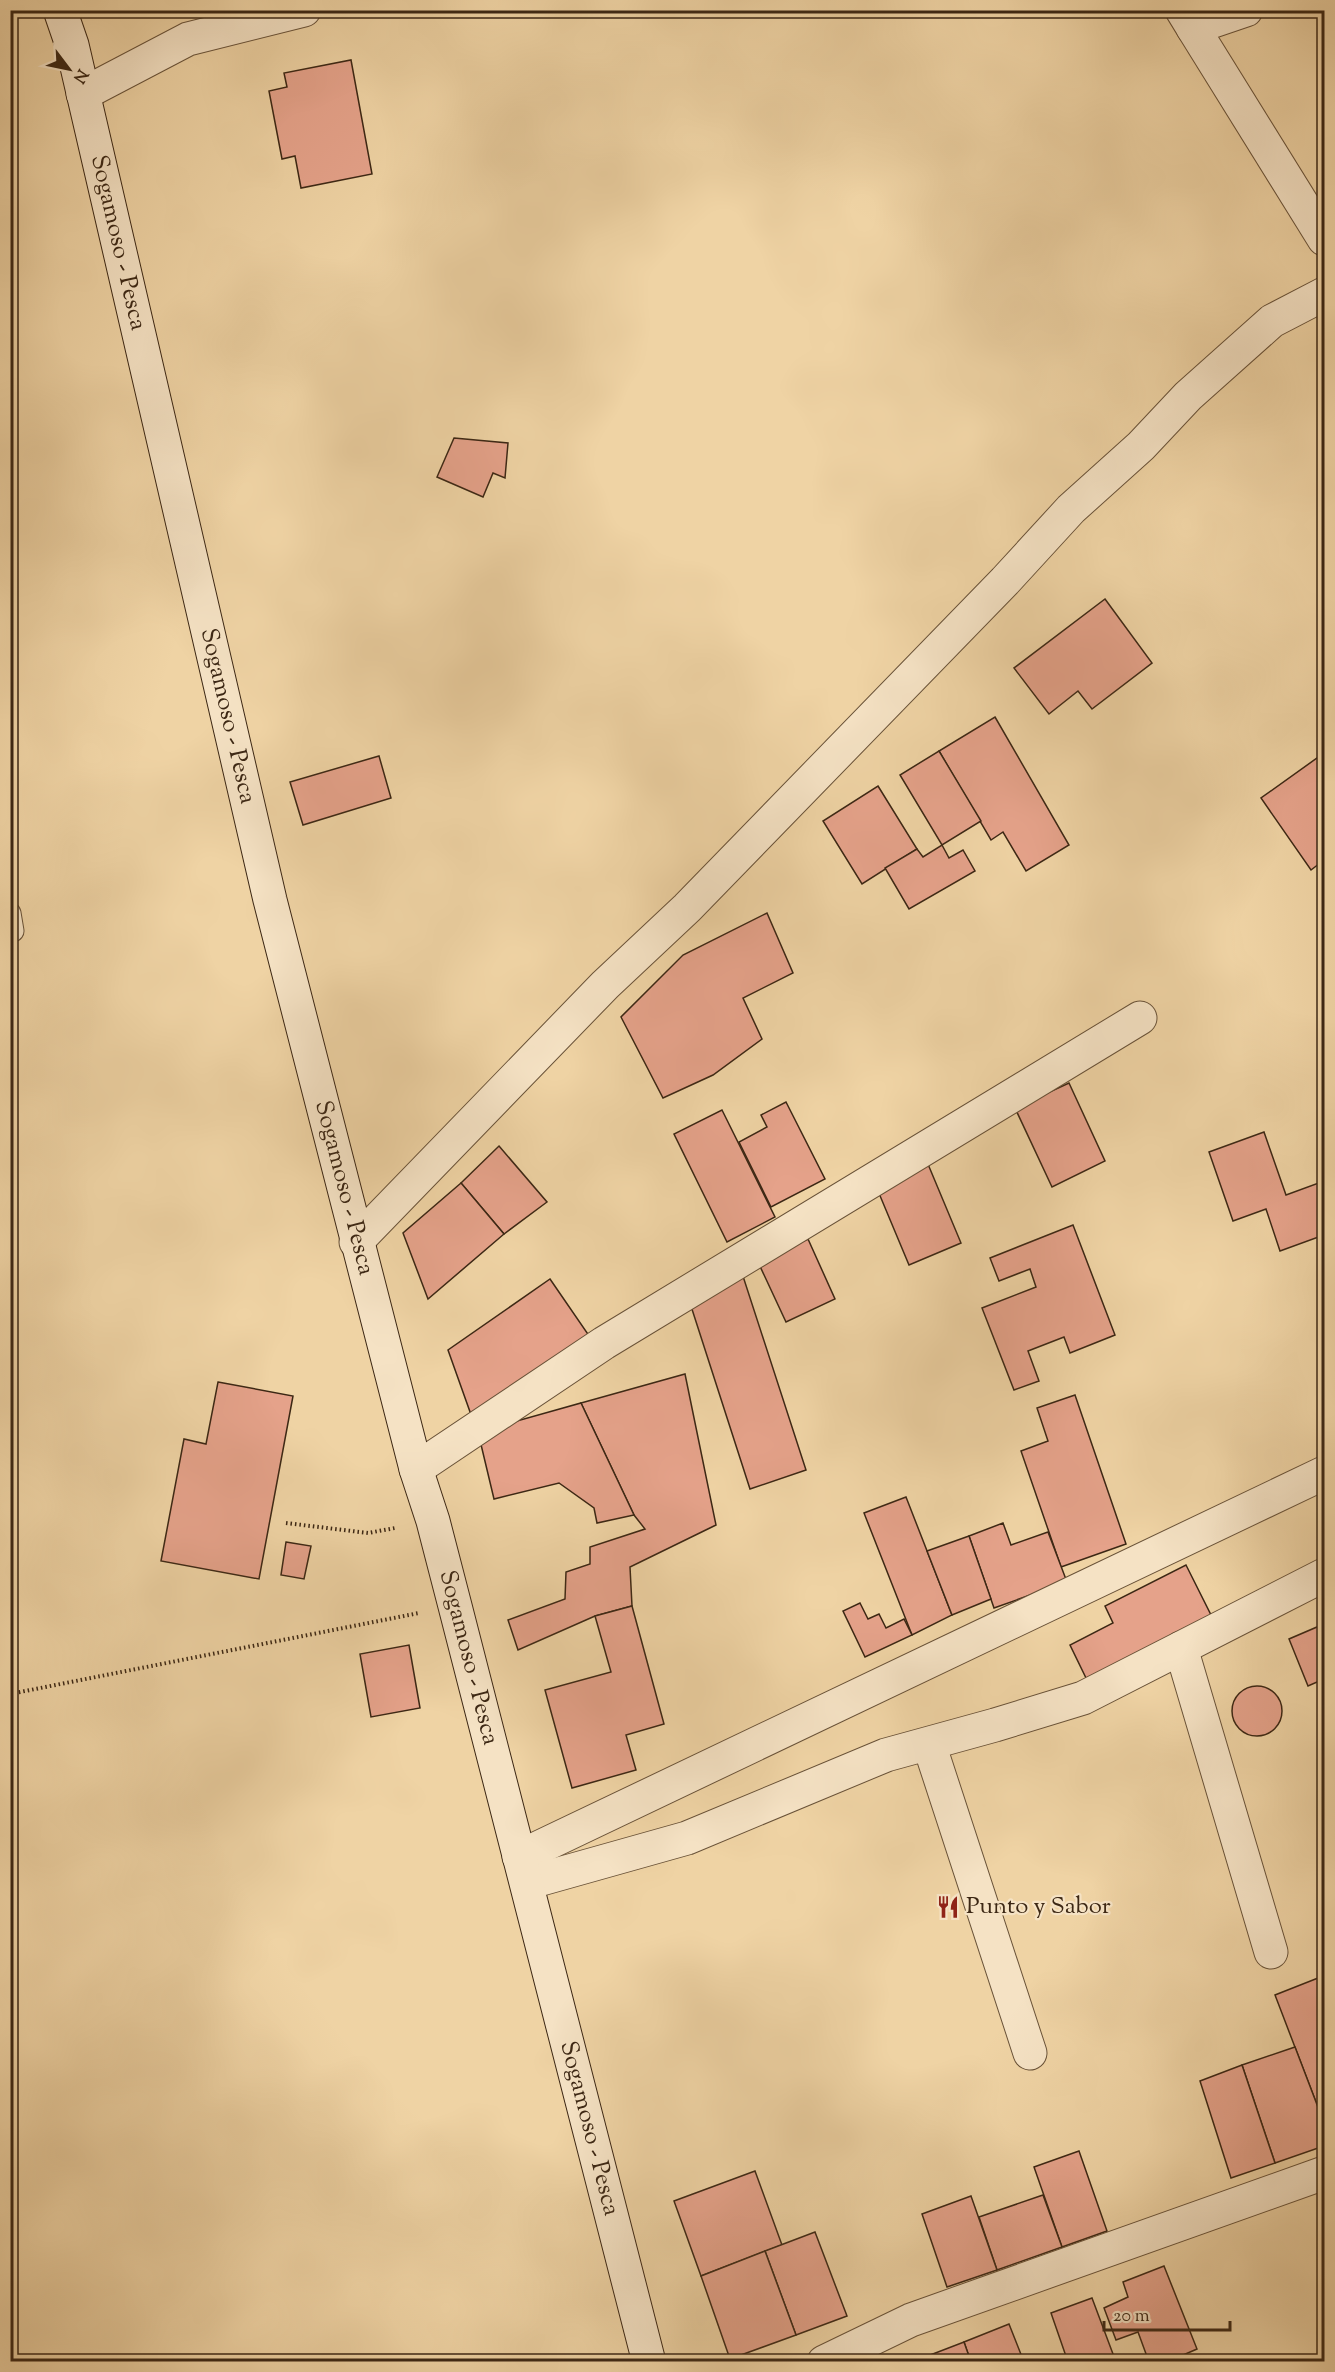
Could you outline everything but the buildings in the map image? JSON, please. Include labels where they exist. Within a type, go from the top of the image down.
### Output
[{"type":"street","name":"Sogamoso - Pesca","points":[[60,10],[72,45],[270,900],[416,1469],[433,1521],[649,2361]]},
{"type":"street","points":[[83,94],[188,39],[304,10]]},
{"type":"street","points":[[1246,10],[1187,19],[1324,239]]},
{"type":"street","points":[[357,1242],[605,985],[687,908],[997,590],[1071,509],[1142,446],[1188,396],[1272,321],[1324,294]]},
{"type":"street","points":[[416,1469],[604,1343],[1140,1018]]},
{"type":"street","points":[[523,1870],[1324,1473]]},
{"type":"street","points":[[523,1870],[687,1838],[886,1755],[1083,1698],[1324,1575]]},
{"type":"street","points":[[1181,1648],[1271,1952]]},
{"type":"street","points":[[929,1744],[1030,2053]]},
{"type":"street","points":[[824,2361],[911,2320],[1324,2173]]},
{"type":"path","points":[[286,1523],[368,1533],[433,1521]]},
{"type":"path","points":[[10,1694],[394,1618]]},
{"type":"place","name":"Punto y Sabor","points":[[948,1907]]}]
